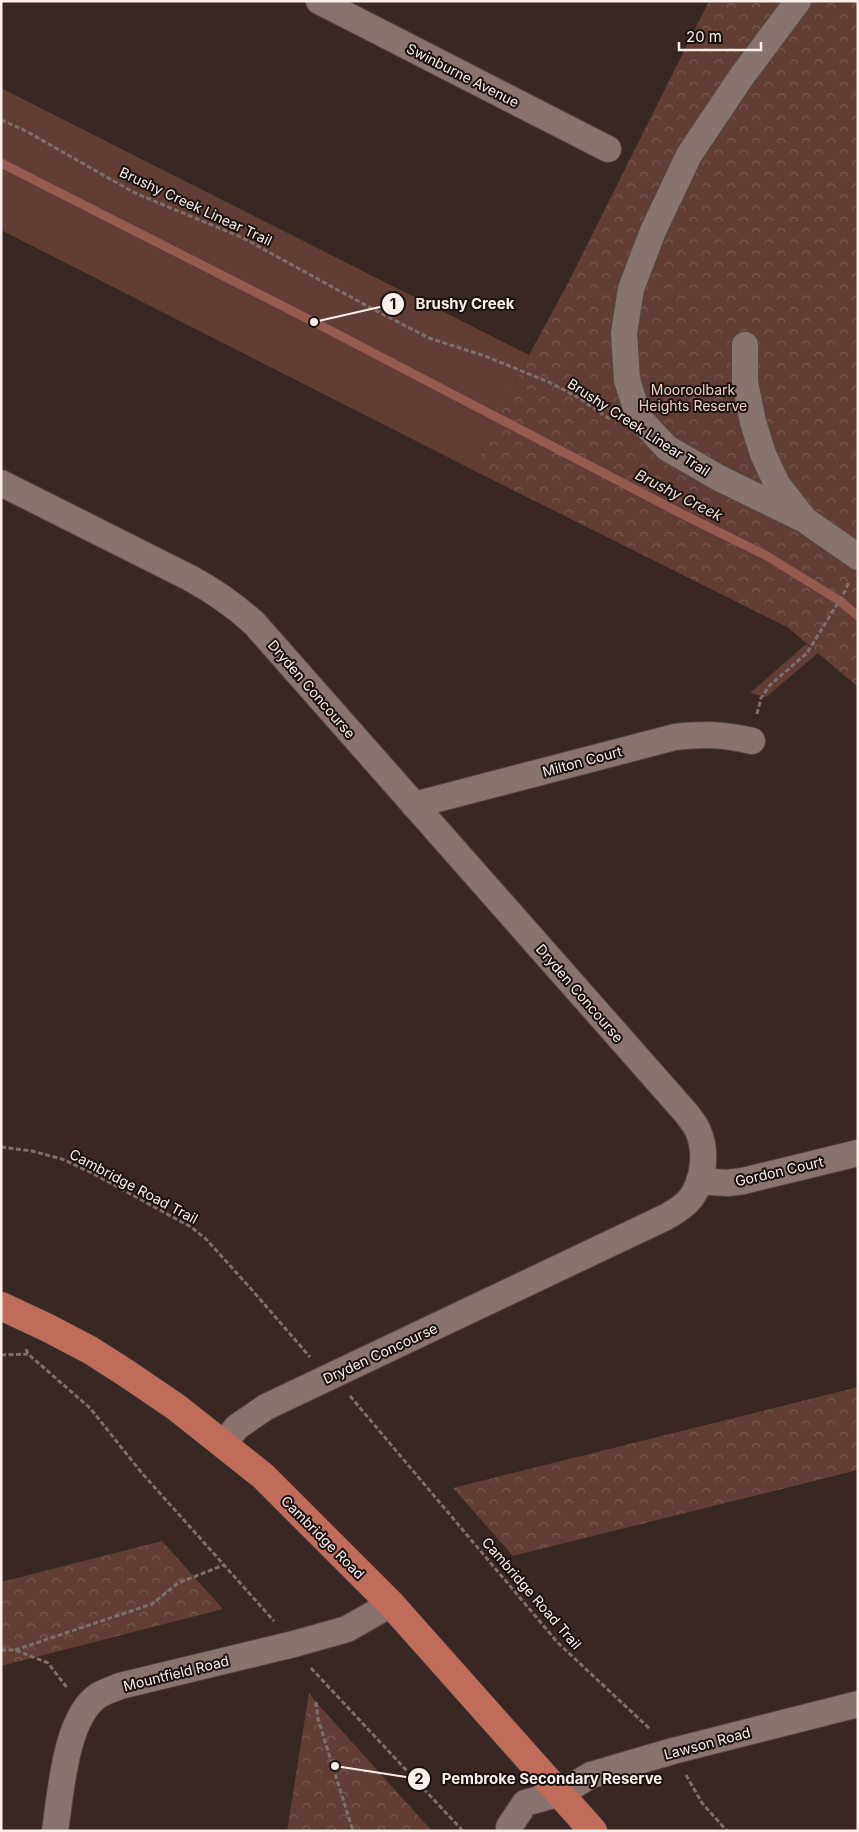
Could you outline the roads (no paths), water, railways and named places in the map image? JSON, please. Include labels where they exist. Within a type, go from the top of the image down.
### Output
[{"type":"main road","name":"Cambridge Road","points":[[6,1308],[97,1355],[176,1407],[263,1476],[391,1604],[593,1831]]},
{"type":"street","name":"Swinburne Avenue","points":[[319,1],[608,149]]},
{"type":"street","points":[[798,1],[742,76],[689,155],[653,231],[631,289],[624,333],[627,380],[639,418],[667,448],[720,478],[805,520]]},
{"type":"street","points":[[745,345],[745,382],[753,422],[763,454],[777,484],[805,520],[854,568]]},
{"type":"street","name":"Dryden Concourse","points":[[1,483],[216,592],[254,623],[687,1114],[698,1130],[703,1148],[703,1163],[699,1181],[691,1198],[666,1217],[266,1407],[237,1427],[223,1444]]},
{"type":"street","name":"Milton Court","points":[[414,805],[676,737],[705,734],[729,736],[752,741]]},
{"type":"street","name":"Gordon Court","points":[[699,1181],[728,1183],[743,1181],[858,1153]]},
{"type":"street","name":"Mountfield Road","points":[[55,1831],[68,1748],[84,1710],[99,1695],[120,1686],[294,1644],[347,1629],[391,1604]]},
{"type":"street","name":"Lawson Road","points":[[509,1831],[509,1827],[524,1803],[560,1793],[591,1775],[673,1751],[858,1704]]},
{"type":"waterway","name":"Brushy Creek","points":[[1,163],[767,556],[840,601],[858,616]]},
{"type":"place","name":"Brushy Creek","points":[[314,322]]},
{"type":"place","name":"Pembroke Secondary Reserve","points":[[335,1766]]},
{"type":"park label","name":"Mooroolbark Heights Reserve","points":[[693,398]]}]
